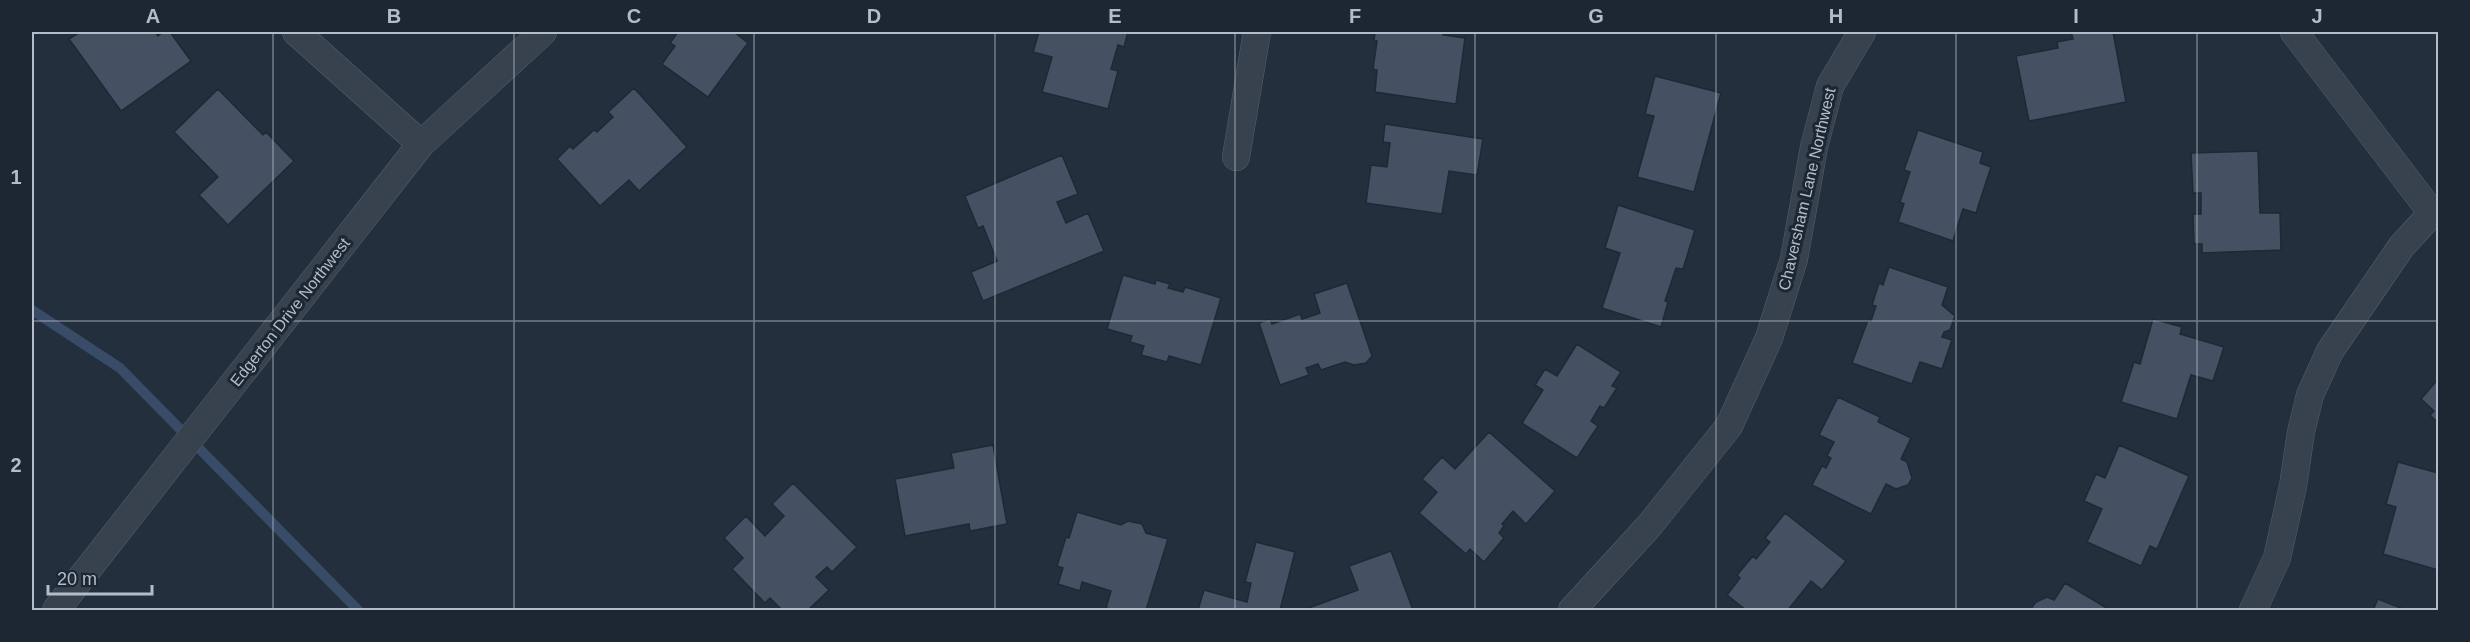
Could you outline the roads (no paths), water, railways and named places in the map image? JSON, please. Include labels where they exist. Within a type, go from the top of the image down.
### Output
[{"type":"street","points":[[296,32],[421,144]]},
{"type":"street","name":"Edgerton Drive Northwest","points":[[56,610],[421,144],[543,32]]},
{"type":"street","points":[[1236,157],[1257,32]]},
{"type":"street","name":"Chaversham Lane Northwest","points":[[1572,610],[1649,526],[1729,426],[1769,338],[1794,259],[1814,147],[1830,86],[1862,32]]},
{"type":"street","points":[[2253,610],[2277,558],[2310,395],[2330,351],[2401,247],[2435,214],[2294,32]]},
{"type":"waterway","points":[[32,310],[120,368],[358,610]]}]
